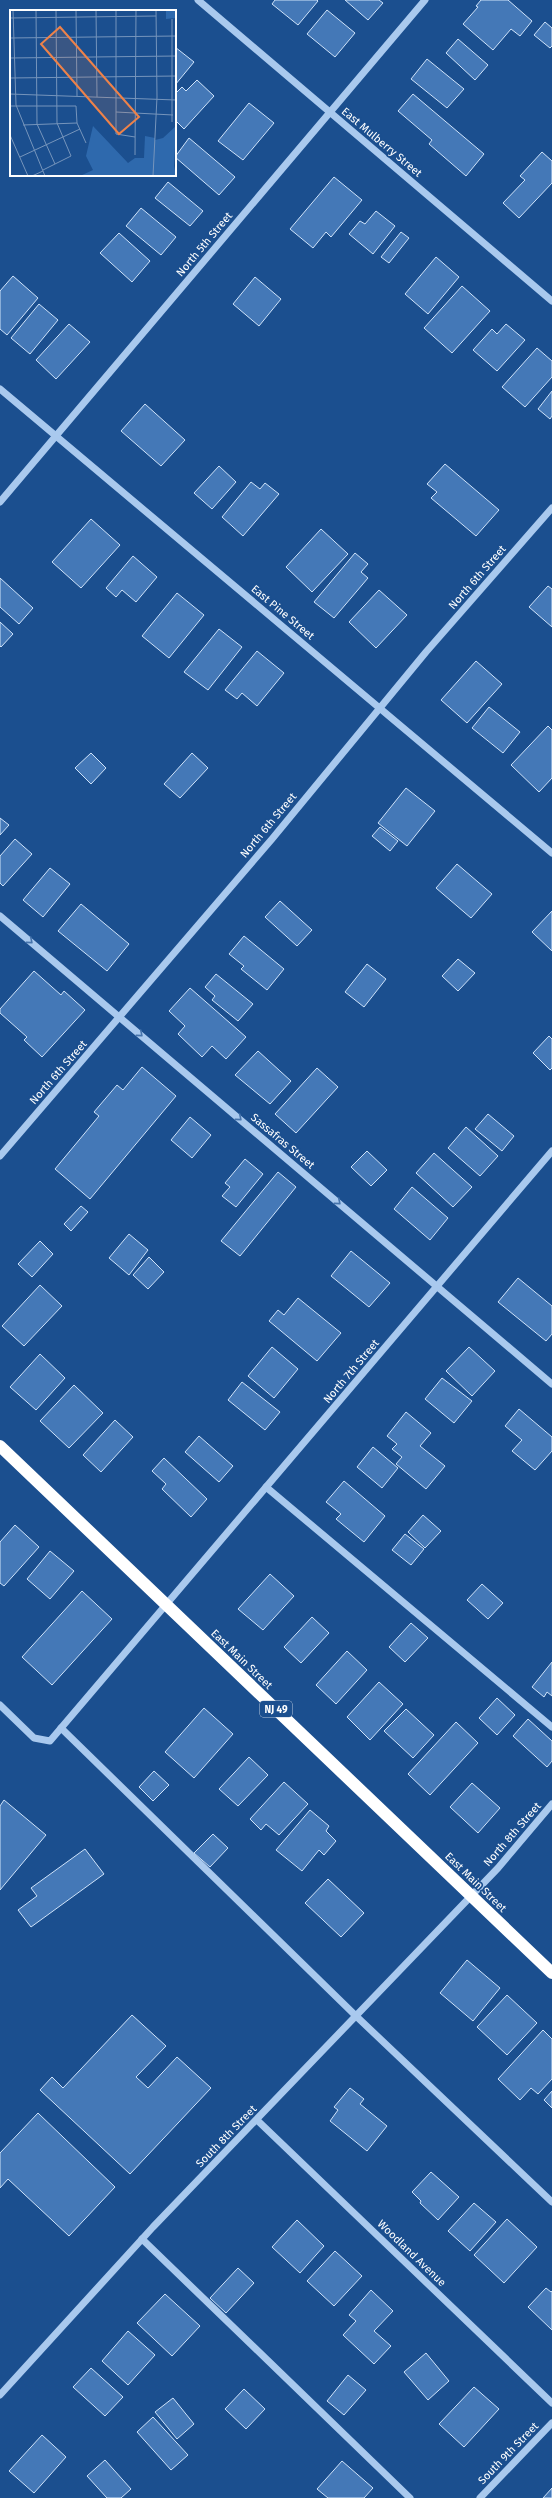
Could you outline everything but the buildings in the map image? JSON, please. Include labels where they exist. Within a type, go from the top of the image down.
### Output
[{"type":"highway","name":"East Main Street","points":[[0,1446],[552,1973]]},
{"type":"street","name":"East Mulberry Street","points":[[198,0],[552,301]]},
{"type":"street","name":"North 5th Street","points":[[0,502],[425,0]]},
{"type":"street","name":"East Pine Street","points":[[0,388],[552,853]]},
{"type":"street","name":"North 6th Street","points":[[0,1156],[552,508]]},
{"type":"street","name":"Sassafras Street","points":[[0,916],[552,1384]]},
{"type":"street","name":"North 7th Street","points":[[0,1705],[34,1738],[50,1741],[438,1287],[552,1151]]},
{"type":"street","points":[[266,1487],[552,1727]]},
{"type":"street","points":[[61,1728],[356,2016],[552,2202]]},
{"type":"street","name":"North 8th Street","points":[[472,1896],[552,1804]]},
{"type":"street","name":"South 8th Street","points":[[0,2395],[142,2239],[472,1896]]},
{"type":"street","name":"Woodland Avenue","points":[[257,2120],[552,2403]]},
{"type":"street","points":[[142,2239],[410,2498]]},
{"type":"street","name":"South 9th Street","points":[[480,2498],[552,2423]]}]
